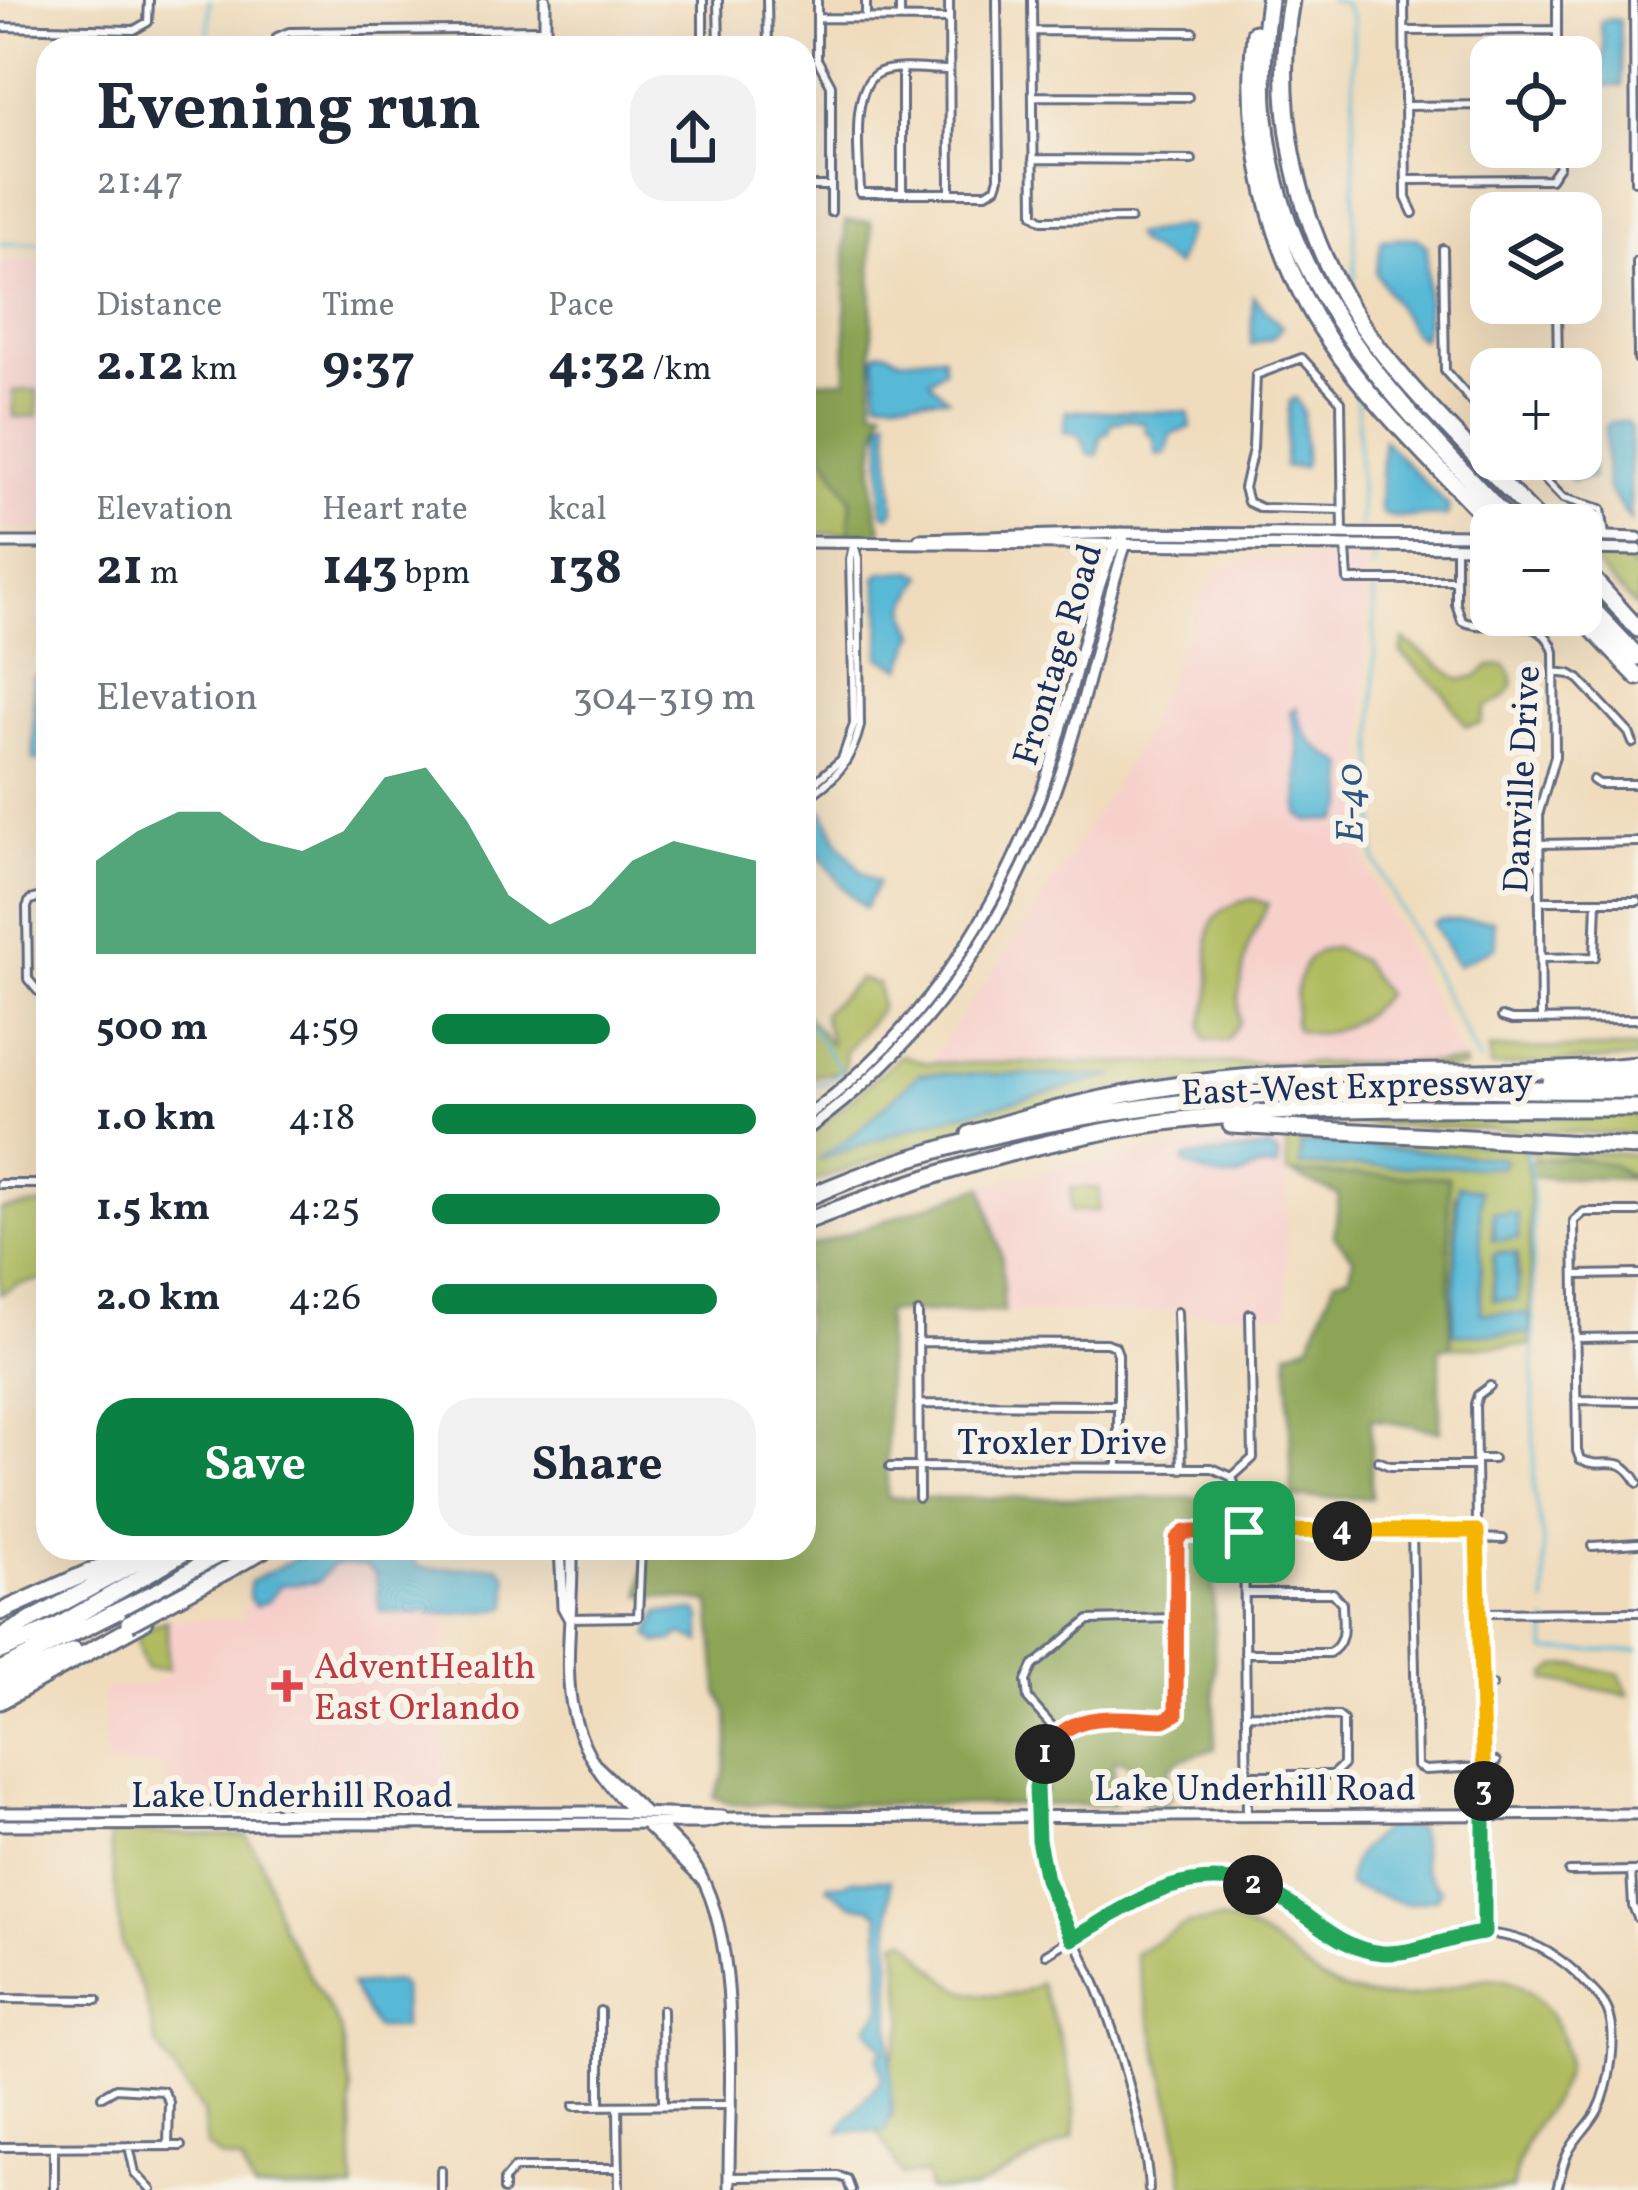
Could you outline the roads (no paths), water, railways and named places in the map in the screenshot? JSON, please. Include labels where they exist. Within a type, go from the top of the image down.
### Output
[{"type":"highway","points":[[1259,0],[1253,55],[1254,126],[1270,210],[1299,285],[1325,335],[1353,374],[1482,504]]},
{"type":"highway","points":[[1269,0],[1264,38],[1267,125],[1283,209],[1299,252],[1335,321],[1390,394],[1485,504]]},
{"type":"highway","points":[[1291,0],[1285,74],[1293,160],[1304,202],[1343,295],[1401,373],[1523,504]]},
{"type":"highway","points":[[1602,587],[1638,619]]},
{"type":"highway","points":[[1602,590],[1638,629]]},
{"type":"highway","points":[[1602,619],[1638,657]]},
{"type":"highway","points":[[1599,636],[1638,677]]},
{"type":"highway","points":[[838,1184],[960,1137],[1126,1093],[1244,1078],[1638,1065]]},
{"type":"highway","points":[[1393,1092],[1638,1076]]},
{"type":"highway","name":"East-West Expressway","points":[[816,1194],[1005,1135],[1132,1110],[1285,1093],[1638,1090]]},
{"type":"highway","name":"East-West Expressway","points":[[816,1218],[942,1172],[1069,1138],[1162,1123],[1303,1111],[1638,1108]]},
{"type":"highway","points":[[1162,1123],[1638,1144]]},
{"type":"highway","points":[[0,1614],[117,1560]]},
{"type":"highway","points":[[0,1637],[142,1560]]},
{"type":"highway","points":[[0,1652],[56,1627],[171,1560]]},
{"type":"highway","points":[[0,1670],[160,1590],[209,1560]]},
{"type":"highway","points":[[0,1701],[104,1646],[231,1560]]},
{"type":"highway","points":[[0,1685],[246,1560]]},
{"type":"street","points":[[0,27],[134,30],[148,22],[149,0]]},
{"type":"street","points":[[545,0],[545,36]]},
{"type":"street","points":[[703,0],[703,36]]},
{"type":"street","points":[[718,0],[719,36]]},
{"type":"street","points":[[767,0],[768,36]]},
{"type":"street","points":[[817,0],[818,59],[831,85],[831,212]]},
{"type":"street","points":[[866,0],[866,17]]},
{"type":"street","points":[[900,0],[900,17]]},
{"type":"street","points":[[949,0],[950,193]]},
{"type":"street","points":[[949,70],[902,70],[874,76],[860,94],[860,193],[986,193],[995,188],[999,178],[997,0]]},
{"type":"street","points":[[1032,0],[1034,214],[1042,220],[1130,219]]},
{"type":"street","points":[[1404,0],[1406,199],[1413,213]]},
{"type":"street","points":[[1557,0],[1557,36]]},
{"type":"street","points":[[1634,0],[1635,182]]},
{"type":"street","points":[[817,18],[949,19]]},
{"type":"street","points":[[281,36],[289,32],[545,29]]},
{"type":"street","points":[[1404,31],[1557,30]]},
{"type":"street","points":[[1032,31],[1192,32]]},
{"type":"street","points":[[902,70],[902,193]]},
{"type":"street","points":[[1033,96],[1188,97]]},
{"type":"street","points":[[1405,106],[1470,105]]},
{"type":"street","points":[[1033,159],[1192,160]]},
{"type":"street","points":[[1406,180],[1550,179],[1558,168]]},
{"type":"street","points":[[816,186],[831,186]]},
{"type":"street","points":[[1443,249],[1445,371],[1470,399]]},
{"type":"street","points":[[1637,262],[1638,359]]},
{"type":"street","points":[[1342,510],[1261,508],[1248,502],[1244,488],[1253,449],[1256,375],[1302,358],[1341,401],[1348,580],[1456,580]]},
{"type":"street","points":[[1546,480],[1563,498],[1601,509],[1605,537]]},
{"type":"street","points":[[896,542],[1122,533],[1470,547]]},
{"type":"street","name":"Frontage Road","points":[[816,1123],[921,1024],[963,973],[1011,896],[1043,825],[1070,746],[1122,533]]},
{"type":"street","points":[[816,542],[1119,546],[1470,537]]},
{"type":"street","points":[[1602,537],[1638,538]]},
{"type":"street","points":[[1456,547],[1470,539]]},
{"type":"street","points":[[816,784],[842,759],[854,724],[850,560],[854,542]]},
{"type":"street","points":[[0,543],[36,543]]},
{"type":"street","points":[[1084,546],[1099,558],[1103,582]]},
{"type":"street","name":"Frontage Road","points":[[816,1108],[866,1065],[929,997],[998,889],[1039,802],[1103,582],[1119,546]]},
{"type":"street","name":"Danville Drive","points":[[1456,547],[1457,614],[1462,621],[1543,631],[1551,640],[1555,756],[1539,812],[1541,1019]]},
{"type":"street","points":[[1602,549],[1638,550]]},
{"type":"street","points":[[1554,672],[1579,679],[1633,743]]},
{"type":"street","points":[[1593,780],[1638,784]]},
{"type":"street","points":[[1540,844],[1638,842]]},
{"type":"street","points":[[36,898],[27,907],[28,979],[36,989]]},
{"type":"street","points":[[1541,901],[1638,901]]},
{"type":"street","points":[[1541,958],[1595,957],[1597,901]]},
{"type":"street","points":[[1502,1017],[1638,1019]]},
{"type":"street","points":[[0,1184],[36,1184]]},
{"type":"street","points":[[1638,1212],[1576,1215],[1575,1275],[1580,1459],[1618,1462],[1638,1484]]},
{"type":"street","points":[[1575,1275],[1638,1274]]},
{"type":"street","points":[[1178,1312],[1182,1468]]},
{"type":"street","points":[[918,1313],[919,1498]]},
{"type":"street","points":[[1247,1814],[1244,1532],[1232,1477],[1253,1458],[1250,1314]]},
{"type":"street","points":[[1575,1338],[1638,1337]]},
{"type":"street","points":[[918,1342],[1115,1346],[1118,1467]]},
{"type":"street","points":[[1484,1933],[1475,1401],[1490,1386]]},
{"type":"street","points":[[1576,1400],[1638,1401]]},
{"type":"street","points":[[918,1404],[1118,1405]]},
{"type":"street","points":[[1378,1461],[1390,1466],[1493,1459]]},
{"type":"street","name":"Troxler Drive","points":[[890,1468],[1182,1468],[1218,1469],[1232,1477]]},
{"type":"street","points":[[1412,1531],[1414,1756],[1425,1769],[1496,1762]]},
{"type":"street","points":[[1149,2190],[1145,2154],[1117,2051],[1091,1974],[1046,1879],[1036,1803],[1046,1750],[1058,1733],[1087,1719],[1173,1717],[1178,1707],[1176,1546],[1180,1534],[1412,1531],[1503,1538]]},
{"type":"street","points":[[1592,1546],[1638,1543]]},
{"type":"street","points":[[561,1560],[563,1606],[569,1618]]},
{"type":"street","points":[[572,1560],[572,1717],[616,1793],[682,1848],[704,1882],[718,1918],[726,1955],[729,2190]]},
{"type":"street","points":[[569,1618],[638,1617],[640,1560]]},
{"type":"street","points":[[1245,1593],[1333,1593],[1342,1603],[1342,1642],[1337,1649],[1329,1653],[1245,1653]]},
{"type":"street","points":[[1478,1613],[1638,1612]]},
{"type":"street","points":[[1058,1733],[1028,1699],[1026,1681],[1033,1666],[1089,1621],[1176,1618]]},
{"type":"street","points":[[1479,1686],[1492,1685]]},
{"type":"street","points":[[1246,1714],[1330,1714],[1343,1720],[1343,1765],[1333,1774],[1247,1775]]},
{"type":"street","points":[[597,1766],[704,1882]]},
{"type":"street","points":[[607,1812],[616,1803],[616,1793]]},
{"type":"street","points":[[356,1821],[377,1812]]},
{"type":"street","name":"Lake Underhill Road","points":[[0,1825],[377,1812],[641,1815]]},
{"type":"street","points":[[431,1821],[451,1812]]},
{"type":"street","name":"Lake Underhill Road","points":[[656,1822],[1038,1812],[1638,1814]]},
{"type":"street","name":"Lake Underhill Road","points":[[0,1813],[356,1821],[708,1813],[729,1817]]},
{"type":"street","points":[[682,1848],[682,1830],[693,1822]]},
{"type":"street","points":[[1568,1872],[1635,1871],[1638,1918]]},
{"type":"street","points":[[1046,1954],[1159,1889],[1199,1879],[1259,1886],[1291,1902],[1351,1945],[1378,1953],[1484,1933],[1552,1952],[1608,2010],[1611,2036],[1598,2109],[1566,2156],[1557,2190]]},
{"type":"street","points":[[0,1999],[97,2000]]},
{"type":"street","points":[[662,2010],[663,2105]]},
{"type":"street","points":[[600,2011],[600,2106]]},
{"type":"street","points":[[102,2096],[116,2088],[163,2091],[169,2102],[168,2146]]},
{"type":"street","points":[[574,2106],[728,2105]]},
{"type":"street","points":[[618,2106],[619,2190]]},
{"type":"street","points":[[54,2146],[55,2190]]},
{"type":"street","points":[[129,2146],[131,2164],[148,2189]]},
{"type":"street","points":[[0,2147],[182,2146]]},
{"type":"street","points":[[504,2190],[504,2180],[514,2168],[619,2168]]},
{"type":"street","points":[[441,2170],[441,2190]]},
{"type":"street","points":[[729,2177],[838,2176],[847,2179],[851,2190]]},
{"type":"water","points":[[1619,20],[1622,86],[1602,82],[1600,22]]},
{"type":"water","points":[[1189,228],[1176,266],[1133,235]]},
{"type":"water","points":[[1416,238],[1427,246],[1427,317],[1422,339],[1413,333],[1376,273],[1382,240]]},
{"type":"water","points":[[1253,296],[1282,327],[1272,338],[1251,345]]},
{"type":"water","points":[[886,351],[899,359],[943,355],[944,369],[929,381],[948,398],[878,399],[875,357]]},
{"type":"water","points":[[1296,398],[1303,412],[1305,461],[1303,467],[1284,467],[1290,401]]},
{"type":"water","points":[[1066,411],[1188,412],[1191,427],[1171,435],[1166,454],[1157,455],[1145,423],[1128,419],[1110,424],[1109,432],[1100,437],[1098,455],[1089,455],[1080,435],[1064,432]]},
{"type":"water","points":[[888,417],[894,510],[890,515],[882,505],[882,421]]},
{"type":"water","points":[[1610,422],[1626,422],[1631,428],[1630,520],[1607,487],[1605,427]]},
{"type":"water","points":[[1383,440],[1449,507],[1447,516],[1383,514]]},
{"type":"water","points":[[913,571],[923,576],[908,604],[916,633],[902,668],[880,657],[876,578],[881,573]]},
{"type":"water","points":[[36,677],[36,760],[34,760]]},
{"type":"water","points":[[1296,707],[1313,743],[1346,765],[1346,806],[1338,820],[1307,821],[1299,813],[1298,741],[1290,712]]},
{"type":"water","points":[[816,809],[823,810],[840,845],[863,873],[878,882],[865,908],[816,850]]},
{"type":"water","points":[[1493,920],[1496,946],[1457,965],[1433,924]]},
{"type":"water","points":[[919,1074],[1115,1076],[925,1123],[818,1160],[855,1134]]},
{"type":"water","points":[[1301,1144],[1502,1158],[1505,1162],[1501,1167],[1300,1166]]},
{"type":"water","points":[[1268,1148],[1278,1154],[1277,1168],[1233,1178],[1210,1175],[1183,1163],[1186,1158]]},
{"type":"water","points":[[1458,1186],[1480,1190],[1481,1313],[1530,1314],[1530,1334],[1453,1334]]},
{"type":"water","points":[[1494,1212],[1517,1214],[1518,1238],[1493,1240]]},
{"type":"water","points":[[1516,1253],[1517,1300],[1494,1300],[1494,1254]]},
{"type":"water","points":[[292,1560],[415,1560],[418,1567],[429,1569],[499,1566],[507,1575],[509,1606],[465,1613],[380,1611],[375,1574],[366,1566],[332,1565],[318,1582],[280,1585],[269,1600],[256,1606],[249,1598],[250,1582]]},
{"type":"water","points":[[698,1611],[701,1642],[682,1634],[658,1643],[649,1635],[659,1612]]},
{"type":"water","points":[[1386,1827],[1418,1828],[1424,1867],[1441,1889],[1436,1898],[1408,1904],[1348,1886],[1354,1859]]},
{"type":"water","points":[[890,1880],[891,2112],[886,2131],[840,2132],[882,2079],[878,2057],[883,2049],[867,2027],[882,2009],[879,1914],[871,1907],[852,1905],[828,1888],[828,1884]]},
{"type":"water","points":[[398,1982],[403,2028],[375,2028],[351,1985]]},
{"type":"waterway","points":[[209,0],[209,36]]},
{"type":"waterway","name":"E-40","points":[[1330,0],[1343,3],[1353,20],[1355,280]]},
{"type":"waterway","points":[[0,244],[36,243]]},
{"type":"waterway","name":"E-40","points":[[1357,390],[1361,526]]},
{"type":"waterway","name":"E-40","points":[[1373,556],[1373,568]]},
{"type":"waterway","name":"E-40","points":[[1374,590],[1375,860],[1480,1062]]},
{"type":"waterway","points":[[816,1035],[841,1070],[827,1082],[816,1084]]},
{"type":"waterway","name":"E-40","points":[[1525,1150],[1533,1207],[1534,1492],[1543,1539],[1546,1604]]},
{"type":"waterway","name":"E-40","points":[[1547,1622],[1546,1651],[1638,1650]]},
{"type":"place","name":"AdventHealth East Orlando","points":[[287,1686]]}]
